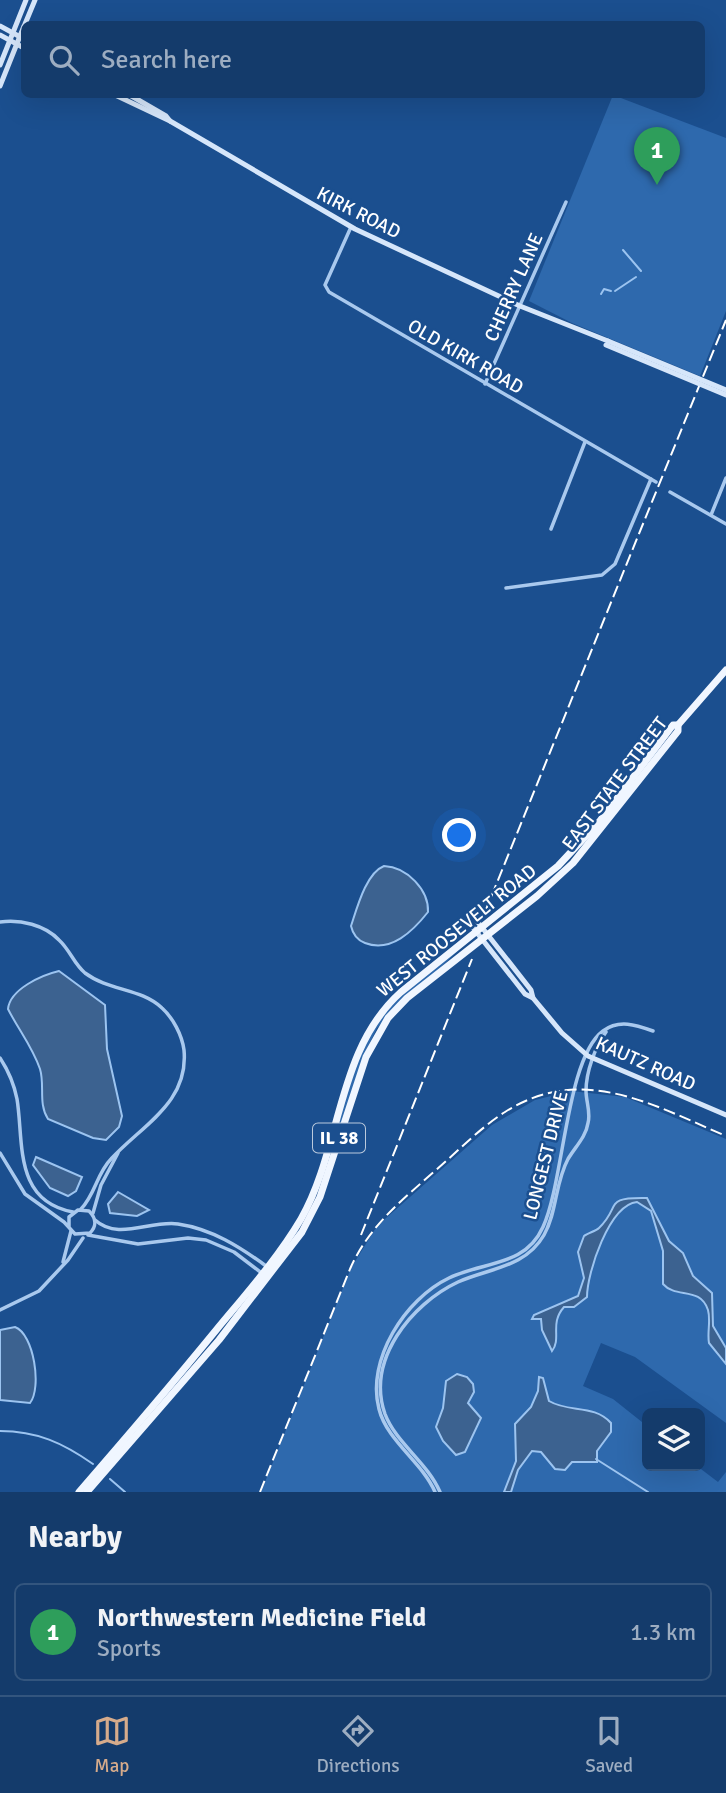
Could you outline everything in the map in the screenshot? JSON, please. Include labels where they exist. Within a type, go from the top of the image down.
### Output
[{"type":"main road","name":"EAST STATE STREET","points":[[482,933],[547,888],[582,854],[678,731],[678,725],[726,670]]},
{"type":"main road","name":"WEST ROOSEVELT ROAD","points":[[87,1492],[211,1350],[267,1272],[308,1204],[358,1053],[369,1030],[401,992],[482,933]]},
{"type":"main road","name":"WEST ROOSEVELT ROAD","points":[[79,1492],[267,1272]]},
{"type":"street","points":[[0,65],[26,0]]},
{"type":"street","points":[[27,21],[35,0]]},
{"type":"street","points":[[0,26],[21,37]]},
{"type":"street","points":[[0,35],[21,46]]},
{"type":"street","points":[[0,86],[21,39]]},
{"type":"street","name":"KIRK ROAD","points":[[121,98],[170,121],[351,227],[520,306],[726,392]]},
{"type":"street","points":[[135,98],[170,121]]},
{"type":"street","name":"CHERRY LANE","points":[[485,384],[566,202]]},
{"type":"street","name":"OLD KIRK ROAD","points":[[351,227],[326,289],[656,482]]},
{"type":"street","points":[[551,529],[584,442]]},
{"type":"street","points":[[711,515],[726,478]]},
{"type":"street","points":[[506,588],[602,575],[615,564],[651,479]]},
{"type":"street","points":[[670,492],[726,524]]},
{"type":"street","name":"KAUTZ ROAD","points":[[470,918],[531,990],[533,998],[562,1033],[590,1057],[726,1115]]},
{"type":"street","points":[[0,922],[19,921],[47,930],[59,940],[83,971],[110,988],[139,994],[158,1004],[177,1028],[183,1044],[185,1064],[177,1093],[163,1112],[132,1136],[106,1166],[81,1209],[73,1212],[63,1210],[47,1199],[28,1175],[20,1152],[15,1090],[0,1058]]},
{"type":"street","points":[[590,1057],[596,1038],[609,1028],[627,1023],[653,1031]]},
{"type":"street","name":"LONGEST DRIVE","points":[[438,1492],[382,1418],[377,1388],[381,1362],[399,1324],[433,1287],[458,1274],[509,1261],[535,1241],[547,1217],[563,1152],[567,1117],[580,1069],[590,1057]]},
{"type":"street","name":"LONGEST DRIVE","points":[[438,1492],[429,1471],[393,1428],[386,1415],[381,1390],[387,1356],[406,1322],[429,1301],[457,1283],[516,1262],[537,1245],[551,1219],[566,1163],[588,1124],[590,1057]]},
{"type":"street","points":[[575,1094],[587,1094]]},
{"type":"street","points":[[0,1153],[10,1174],[25,1194],[70,1229],[86,1235],[138,1244],[188,1238],[206,1240],[234,1252],[267,1272]]},
{"type":"street","points":[[0,1310],[38,1291],[94,1228],[101,1185],[118,1153]]},
{"type":"street","points":[[81,1209],[102,1226],[117,1231],[162,1223],[189,1226],[233,1243],[267,1272]]},
{"type":"street","points":[[63,1264],[73,1212]]},
{"type":"shaded area","points":[[612,98],[621,98],[726,138],[726,311],[700,376],[572,323],[529,301]]},
{"type":"shaded area","points":[[384,866],[393,867],[415,881],[425,896],[428,912],[401,938],[392,943],[375,945],[358,939],[351,926],[367,883]]},
{"type":"shaded area","points":[[463,946],[377,1028],[364,1055],[340,1128],[336,1127],[355,1065],[372,1030],[402,995]]},
{"type":"shaded area","points":[[59,971],[105,1005],[107,1049],[122,1116],[119,1127],[106,1140],[93,1138],[48,1119],[42,1101],[40,1069],[8,1009],[14,995],[21,989]]},
{"type":"shaded area","points":[[571,1091],[625,1097],[726,1139],[726,1423],[635,1357],[601,1343],[583,1386],[613,1399],[642,1422],[642,1471],[704,1471],[718,1482],[726,1472],[726,1492],[261,1492],[351,1268],[377,1226],[492,1125],[535,1100]]},
{"type":"shaded area","points":[[36,1157],[82,1177],[76,1191],[68,1196],[50,1188],[33,1165]]},
{"type":"shaded area","points":[[118,1192],[149,1210],[137,1216],[110,1213],[108,1204]]},
{"type":"shaded area","points":[[647,1198],[669,1241],[683,1253],[693,1276],[712,1293],[713,1326],[726,1348],[726,1364],[709,1343],[709,1314],[704,1303],[694,1295],[674,1291],[663,1284],[663,1251],[651,1211],[637,1202],[627,1206],[609,1227],[595,1257],[587,1297],[574,1307],[564,1307],[560,1313],[552,1351],[542,1330],[541,1319],[532,1319],[534,1315],[578,1296],[584,1278],[578,1252],[584,1236],[599,1228],[618,1201]]},
{"type":"shaded area","points":[[15,1327],[27,1340],[34,1362],[35,1386],[30,1403],[0,1400],[0,1330]]},
{"type":"shaded area","points":[[457,1374],[467,1377],[473,1384],[474,1392],[468,1403],[481,1418],[465,1452],[456,1455],[443,1441],[436,1427],[443,1408],[446,1381]]},
{"type":"shaded area","points":[[539,1377],[543,1378],[549,1401],[597,1413],[611,1423],[611,1432],[597,1451],[597,1462],[572,1462],[565,1470],[555,1469],[541,1452],[532,1451],[518,1470],[511,1492],[504,1492],[516,1461],[515,1424],[531,1407],[538,1391]]},
{"type":"waterway","points":[[623,250],[641,271]]},
{"type":"waterway","points":[[615,291],[636,277]]},
{"type":"waterway","points":[[601,294],[604,289],[611,291]]},
{"type":"waterway","points":[[0,1431],[38,1436],[71,1450],[93,1464]]},
{"type":"waterway","points":[[596,1459],[648,1492]]},
{"type":"waterway","points":[[110,1479],[125,1492]]},
{"type":"railway","points":[[485,912],[726,320]]},
{"type":"railway","points":[[361,1235],[472,959]]},
{"type":"railway","points":[[260,1492],[358,1254],[376,1227],[398,1204],[487,1125],[505,1112],[534,1098],[562,1091],[590,1090],[644,1102],[726,1136]]},
{"type":"place","name":"Northwestern Medicine Field","points":[[657,185]]}]
